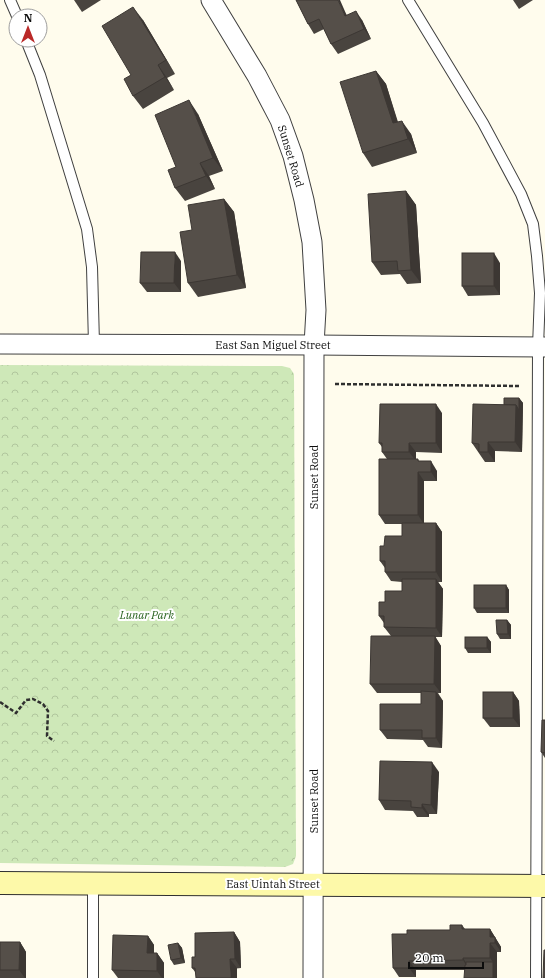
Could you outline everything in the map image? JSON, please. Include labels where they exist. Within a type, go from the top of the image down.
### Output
[{"type":"main road","name":"East Uintah Street","points":[[0,883],[540,886]]},
{"type":"street","name":"Sunset Road","points":[[211,0],[280,120],[293,156],[304,200],[312,242],[316,310],[314,345],[313,978]]},
{"type":"street","name":"East San Miguel Street","points":[[0,344],[542,347]]},
{"type":"lane","points":[[408,0],[484,123],[521,194],[533,224],[540,293],[542,347],[538,386],[540,886],[536,978]]},
{"type":"lane","points":[[29,48],[40,75],[87,229],[92,267],[94,344]]},
{"type":"lane","points":[[93,883],[93,978]]},
{"type":"path","points":[[314,384],[538,386]]},
{"type":"path","points":[[0,702],[16,713],[26,700],[33,699],[43,704],[48,711],[48,736],[54,741]]},
{"type":"green space","name":"Lunar Park","points":[[0,365],[282,366],[290,368],[294,374],[296,856],[293,864],[285,867],[0,863]]},
{"type":"building","points":[[296,0],[338,0],[345,16],[356,11],[364,29],[331,44],[319,19],[308,24]]},
{"type":"building","points":[[133,7],[166,60],[158,65],[165,77],[133,96],[124,79],[131,75],[102,26]]},
{"type":"building","points":[[376,71],[393,123],[402,121],[408,139],[363,153],[340,82]]},
{"type":"building","points":[[189,100],[213,158],[200,163],[206,176],[175,188],[168,170],[176,167],[155,115]]},
{"type":"building","points":[[406,191],[411,270],[398,271],[397,261],[372,262],[368,194]]},
{"type":"building","points":[[224,199],[237,275],[188,283],[180,232],[192,230],[188,205]]},
{"type":"building","points":[[141,252],[175,252],[174,283],[140,283]]},
{"type":"building","points":[[462,253],[494,253],[494,286],[462,286]]},
{"type":"building","points":[[504,398],[519,398],[519,410],[516,405],[504,405]]},
{"type":"building","points":[[380,404],[436,404],[436,443],[409,443],[409,452],[382,452],[382,443],[379,443]]},
{"type":"building","points":[[473,404],[516,405],[515,442],[488,442],[488,452],[479,452],[479,444],[472,443]]},
{"type":"building","points":[[379,459],[418,459],[418,461],[431,461],[431,472],[418,472],[418,515],[379,515]]},
{"type":"building","points":[[402,523],[436,523],[436,572],[385,572],[385,561],[380,561],[380,546],[384,546],[385,536],[402,536]]},
{"type":"building","points":[[402,579],[436,579],[436,628],[384,627],[384,616],[379,616],[379,602],[385,602],[385,591],[402,591]]},
{"type":"building","points":[[474,585],[506,585],[506,608],[474,608]]},
{"type":"building","points":[[496,620],[507,620],[508,634],[497,634]]},
{"type":"building","points":[[371,636],[435,636],[434,684],[370,684]]},
{"type":"building","points":[[465,637],[487,637],[487,648],[465,648]]},
{"type":"building","points":[[421,691],[436,692],[436,738],[422,738],[422,730],[380,730],[380,704],[421,704]]},
{"type":"building","points":[[483,692],[513,692],[513,718],[483,718]]},
{"type":"building","points":[[542,720],[545,720],[545,753],[541,752]]},
{"type":"building","points":[[380,761],[432,762],[431,805],[422,804],[422,808],[411,807],[411,801],[379,800]]},
{"type":"building","points":[[450,925],[462,925],[462,929],[490,929],[490,937],[495,937],[495,943],[490,943],[490,958],[409,961],[409,968],[393,968],[392,934],[407,934],[407,930],[450,930]]},
{"type":"building","points":[[234,932],[235,959],[230,959],[231,978],[196,978],[195,968],[192,968],[192,957],[195,957],[195,933]]},
{"type":"building","points":[[113,935],[148,936],[147,953],[157,953],[157,971],[112,970]]},
{"type":"building","points":[[0,942],[20,942],[19,970],[0,970]]},
{"type":"building","points":[[178,943],[181,958],[171,960],[168,945]]},
{"type":"building","points":[[544,950],[545,978],[543,978]]},
{"type":"building","points":[[466,962],[493,962],[493,978],[464,978]]}]
